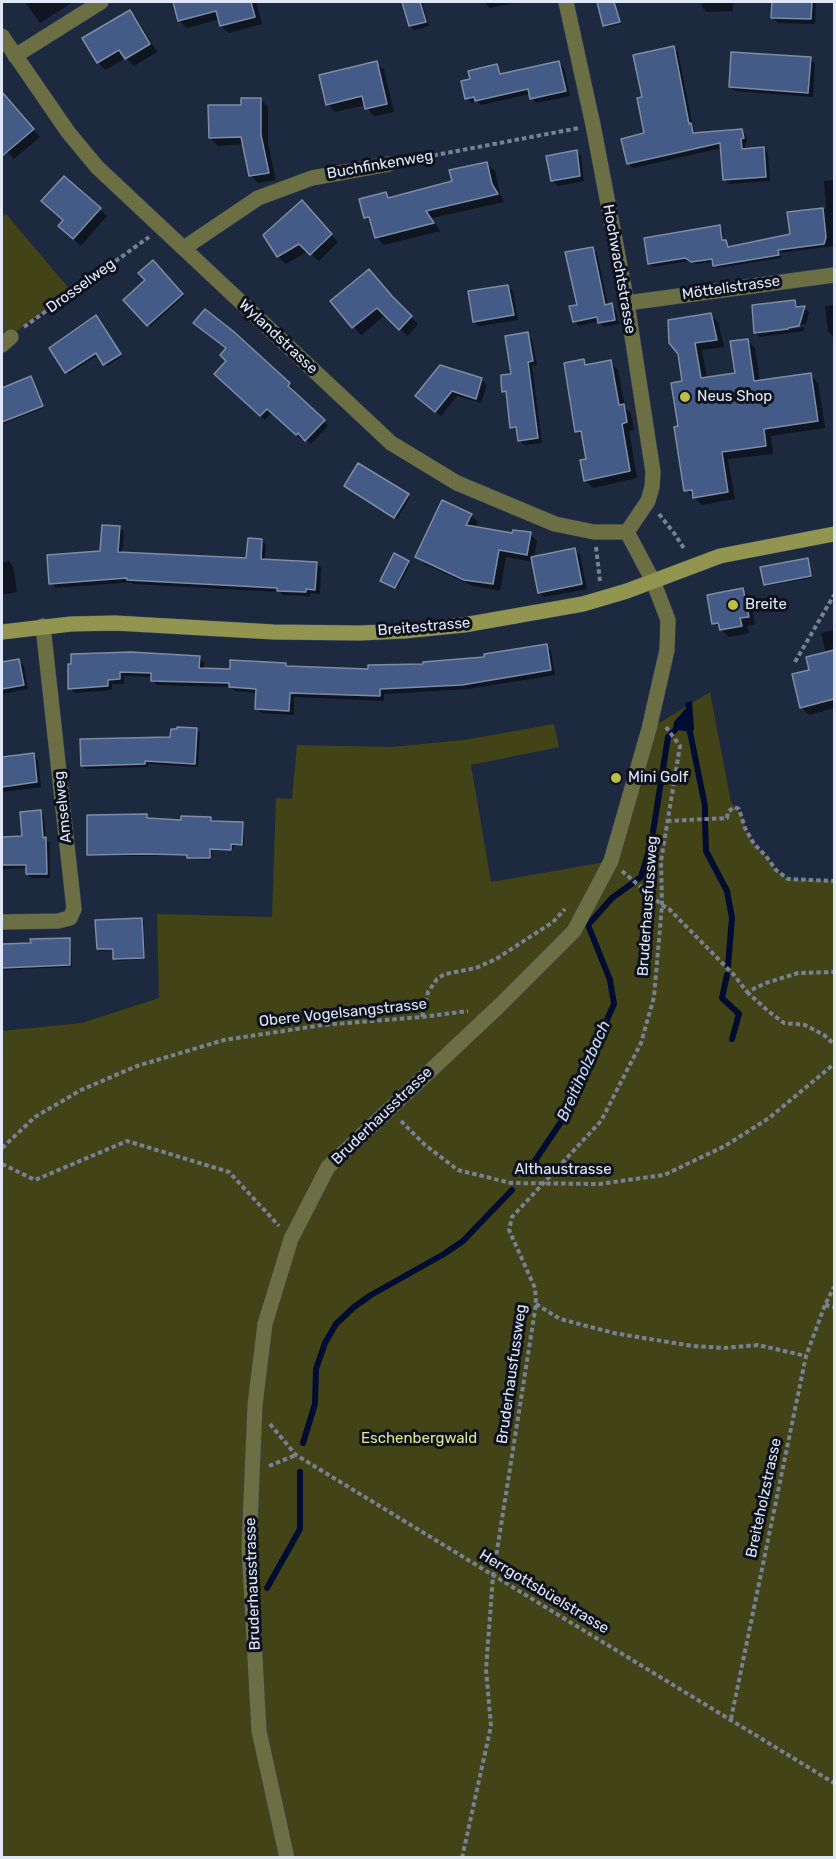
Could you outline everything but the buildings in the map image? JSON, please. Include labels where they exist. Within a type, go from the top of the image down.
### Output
[{"type":"main road","name":"Breitestrasse","points":[[2,632],[43,626],[115,623],[274,632],[360,633],[464,625],[584,604],[720,556],[834,534]]},
{"type":"street","points":[[15,56],[101,2]]},
{"type":"street","name":"Hochwachtstrasse","points":[[566,2],[593,125],[627,303],[653,472],[648,501],[627,532]]},
{"type":"street","name":"Wylandstrasse","points":[[2,36],[68,132],[97,168],[391,443],[457,483],[555,524],[594,532],[627,532]]},
{"type":"street","name":"Buchfinkenweg","points":[[184,248],[258,198],[312,178],[388,164]]},
{"type":"street","name":"Möttelistrasse","points":[[627,303],[834,275]]},
{"type":"street","name":"Bruderhausstrasse","points":[[287,1857],[259,1731],[249,1548],[255,1405],[265,1324],[291,1239],[328,1167],[499,1006],[574,931],[612,861],[649,729],[667,650],[668,620],[653,581],[627,532]]},
{"type":"street","name":"Amselweg","points":[[2,922],[58,921],[70,918],[74,909],[43,626]]},
{"type":"path","name":"Buchfinkenweg","points":[[388,164],[593,125]]},
{"type":"path","name":"Drosselweg","points":[[6,341],[162,228]]},
{"type":"path","points":[[654,508],[674,532],[685,550]]},
{"type":"path","points":[[596,545],[600,582]]},
{"type":"path","points":[[795,662],[834,595]]},
{"type":"path","name":"Bruderhausfussweg","points":[[462,1857],[491,1726],[486,1669],[493,1576],[536,1304],[535,1288],[509,1230],[512,1217],[601,1121],[641,1043],[654,997],[662,905],[661,861],[680,746],[668,731]]},
{"type":"path","points":[[668,821],[727,818],[728,812],[734,807],[739,808],[745,828],[754,844],[776,870],[788,879],[834,881]]},
{"type":"path","points":[[612,861],[686,925],[734,975],[747,992],[768,1011],[784,1023],[805,1025],[824,1035],[834,1044]]},
{"type":"path","points":[[422,1017],[428,992],[437,979],[444,974],[476,968],[525,943],[553,922],[567,907]]},
{"type":"path","points":[[747,992],[766,983],[798,973],[834,972]]},
{"type":"path","name":"Obere Vogelsangstrasse","points":[[2,1148],[35,1117],[81,1090],[137,1066],[224,1040],[323,1025],[422,1017],[499,1006]]},
{"type":"path","name":"Althaustrasse","points":[[389,1109],[425,1145],[458,1170],[511,1183],[599,1184],[664,1175],[725,1146],[769,1118],[834,1064]]},
{"type":"path","points":[[2,1164],[35,1180],[127,1141],[229,1172],[291,1239]]},
{"type":"path","name":"Breiteholzstrasse","points":[[731,1719],[806,1356],[834,1287]]},
{"type":"path","points":[[536,1304],[560,1319],[614,1333],[692,1346],[724,1348],[758,1345],[806,1356]]},
{"type":"path","points":[[825,1305],[834,1307]]},
{"type":"path","name":"Herrgottsbüelstrasse","points":[[255,1405],[296,1455],[834,1783]]},
{"type":"path","points":[[252,1472],[296,1455]]},
{"type":"green space","points":[[6,214],[72,292],[11,335],[2,345],[2,217]]},
{"type":"green space","name":"Eschenbergwald","points":[[710,692],[731,802],[743,818],[745,828],[754,844],[776,870],[788,879],[834,881],[834,1857],[2,1857],[2,1031],[82,1023],[159,998],[157,914],[272,917],[276,798],[292,799],[297,745],[391,747],[464,740],[554,724],[559,747],[471,765],[491,882],[611,861],[649,729]]},
{"type":"water","points":[[692,701],[694,730],[690,732],[673,729],[674,722],[686,708],[685,703]]},
{"type":"waterway","name":"Breitiholzbach","points":[[653,832],[668,737],[675,730]]},
{"type":"waterway","points":[[690,732],[705,816]]},
{"type":"waterway","points":[[705,822],[706,851],[727,891],[732,918],[728,966]]},
{"type":"waterway","name":"Breitiholzbach","points":[[526,1174],[561,1122],[614,1004],[610,980],[588,925],[612,898],[641,877],[651,844]]},
{"type":"waterway","points":[[727,975],[722,998],[739,1014],[732,1039]]},
{"type":"waterway","name":"Breitiholzbach","points":[[303,1443],[315,1404],[316,1369],[325,1343],[336,1324],[371,1295],[463,1241],[512,1190]]},
{"type":"waterway","points":[[267,1588],[300,1529],[300,1472]]},
{"type":"place","name":"Neus Shop","points":[[685,397]]},
{"type":"place","name":"Breite","points":[[733,605]]},
{"type":"place","name":"Mini Golf","points":[[616,778]]}]
